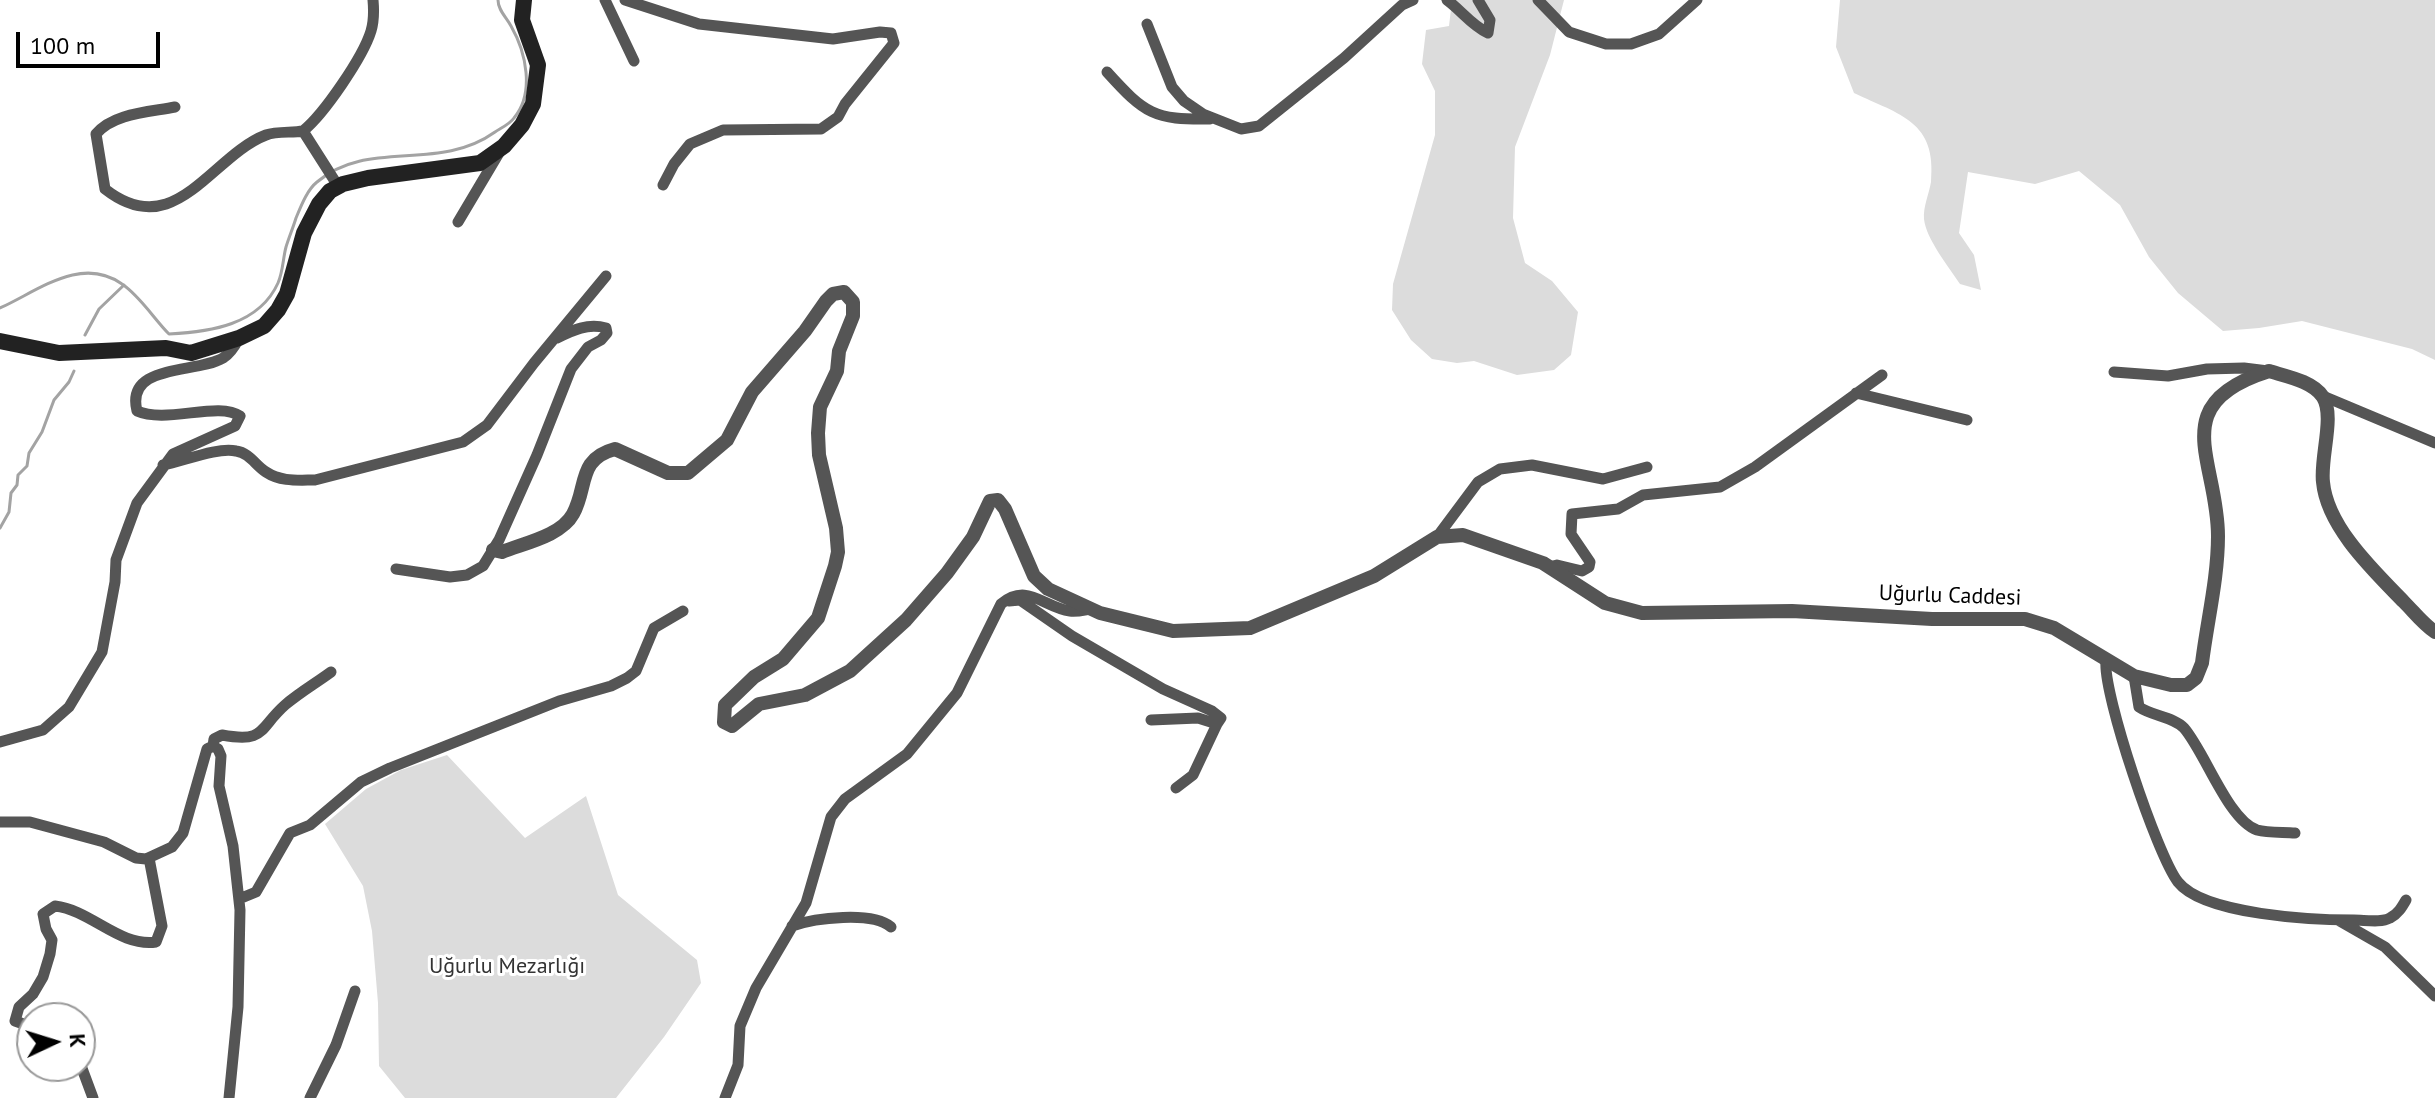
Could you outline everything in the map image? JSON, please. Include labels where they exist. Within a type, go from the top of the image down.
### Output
[{"type":"main road","points":[[0,341],[59,353],[166,348],[191,353],[239,338],[264,326],[287,294],[297,252],[311,217],[336,182],[480,163],[504,146],[522,125],[533,104],[538,65],[522,20],[524,0]]},
{"type":"street","points":[[175,107],[126,117],[102,126],[96,134],[105,189],[116,198],[140,205],[157,205],[182,199],[235,155],[267,135],[303,131],[320,113],[361,53],[370,33],[373,0]]},
{"type":"street","points":[[605,0],[634,61]]},
{"type":"street","points":[[625,0],[699,24],[833,39],[891,33],[894,43],[838,117],[821,129],[723,130],[690,144],[663,185]]},
{"type":"street","points":[[1447,0],[1474,27],[1488,33],[1490,20],[1478,0]]},
{"type":"street","points":[[1538,0],[1569,32],[1606,44],[1631,44],[1659,34],[1697,0]]},
{"type":"street","points":[[1147,24],[1172,87],[1184,101],[1215,119],[1241,129],[1259,126],[1408,2]]},
{"type":"street","points":[[1107,72],[1128,95],[1156,116],[1215,119]]},
{"type":"street","points":[[303,131],[336,182]]},
{"type":"street","points":[[458,222],[504,146]]},
{"type":"street","points":[[163,465],[233,450],[245,453],[266,472],[279,477],[291,481],[315,480],[463,442],[487,425],[606,276]]},
{"type":"street","points":[[493,550],[502,552],[556,531],[573,515],[588,468],[597,455],[606,451],[615,449],[668,473],[688,473],[727,440],[752,392],[805,331],[826,301],[833,294],[844,292],[853,302],[853,316],[839,351],[837,371],[820,407],[818,433],[819,455],[836,528],[838,552],[835,566],[818,618],[783,659],[754,677],[732,697],[723,711],[724,722],[732,726],[759,704],[805,695],[850,671],[906,620],[947,573],[973,537],[982,512],[990,501],[998,500],[1005,509],[1034,576],[1048,589],[1090,609],[1173,631],[1250,628],[1374,576],[1437,537],[1478,482],[1500,469],[1532,465],[1603,479],[1647,467]]},
{"type":"street","points":[[396,569],[450,577],[467,575],[483,566],[537,455],[571,369],[588,347],[607,333],[606,328],[596,325],[578,328],[553,340]]},
{"type":"street","points":[[0,742],[43,730],[69,707],[102,652],[116,560],[137,503],[173,454],[235,426],[240,416],[233,411],[221,411],[149,416],[137,411],[133,398],[135,392],[149,377],[221,359],[233,350],[239,338]]},
{"type":"street","points":[[2114,372],[2168,376],[2207,369],[2269,371],[2307,384],[2323,396],[2435,443]]},
{"type":"street","name":"Uğurlu Caddesi","points":[[1437,537],[1463,535],[1549,567],[1605,603],[1642,613],[1792,611],[1932,619],[2025,619],[2054,628],[2106,662],[2134,676],[2171,685],[2187,685],[2196,678],[2202,663],[2218,541],[2218,519],[2202,441],[2209,412],[2226,388],[2269,371]]},
{"type":"street","points":[[1549,567],[1557,565],[1582,571],[1589,567],[1590,562],[1571,534],[1572,514],[1618,509],[1643,495],[1720,487],[1755,467],[1882,375]]},
{"type":"street","points":[[1856,393],[1967,420]]},
{"type":"street","points":[[2323,396],[2329,414],[2323,446],[2323,483],[2331,510],[2362,560],[2435,632]]},
{"type":"street","points":[[725,1098],[738,1065],[740,1026],[756,988],[806,903],[831,817],[845,799],[907,754],[957,693],[1004,601],[1019,594],[1072,612],[1090,609]]},
{"type":"street","points":[[1004,601],[1020,600],[1072,636],[1163,689],[1221,718],[1193,775],[1176,788]]},
{"type":"street","points":[[239,899],[256,892],[290,833],[310,825],[361,782],[559,701],[601,690],[627,678],[636,671],[654,628],[683,611]]},
{"type":"street","points":[[2106,662],[2105,675],[2119,728],[2159,846],[2178,882],[2194,895],[2257,914],[2337,920],[2389,920],[2406,900]]},
{"type":"street","points":[[213,746],[214,739],[222,735],[242,738],[255,735],[270,724],[286,704],[331,672]]},
{"type":"street","points":[[2134,676],[2139,707],[2149,714],[2181,725],[2231,807],[2256,829],[2295,833]]},
{"type":"street","points":[[1151,720],[1198,718],[1217,724]]},
{"type":"street","points":[[213,746],[221,756],[219,786],[233,846],[239,899],[238,1007],[229,1098]]},
{"type":"street","points":[[0,822],[30,822],[104,842],[136,858],[149,858],[172,847],[183,833],[207,749],[213,746]]},
{"type":"street","points":[[24,1002],[43,977],[52,940],[43,914],[55,906],[69,908],[143,944],[156,942],[162,926],[149,858]]},
{"type":"street","points":[[792,926],[812,919],[853,919],[883,920],[891,927]]},
{"type":"street","points":[[2337,920],[2385,947],[2435,996]]},
{"type":"street","points":[[310,1098],[336,1045],[355,991]]},
{"type":"green space","points":[[1441,0],[1564,0],[1550,55],[1515,147],[1513,218],[1525,263],[1552,281],[1578,312],[1571,355],[1554,370],[1517,375],[1474,361],[1457,363],[1432,359],[1411,340],[1392,310],[1393,284],[1435,135],[1435,91],[1422,64],[1426,30],[1449,26],[1451,9]]},
{"type":"green space","points":[[1840,0],[2435,0],[2435,360],[2412,349],[2302,321],[2223,331],[2178,293],[2149,257],[2120,205],[2079,171],[2035,184],[1968,172],[1959,233],[1974,255],[1981,290],[1960,284],[1929,235],[1924,219],[1931,182],[1928,145],[1912,123],[1854,93],[1836,47]]},
{"type":"green space","name":"Uğurlu Mezarlığı","points":[[447,755],[525,838],[586,796],[618,895],[697,960],[701,983],[616,1098],[405,1098],[379,1066],[372,931],[363,886],[325,824],[366,789],[401,770]]},
{"type":"waterway","points":[[0,308],[44,285],[75,274],[91,273],[107,276],[129,289],[169,334],[216,328],[246,317],[270,297],[278,283],[296,218],[307,194],[317,182],[337,169],[358,161],[450,151],[473,144],[514,118],[524,97],[526,72],[521,48],[498,0]]},
{"type":"waterway","points":[[85,335],[99,309],[124,285]]},
{"type":"waterway","points":[[0,528],[9,512],[11,493],[17,485],[18,475],[27,466],[29,453],[42,432],[54,400],[74,371]]}]
